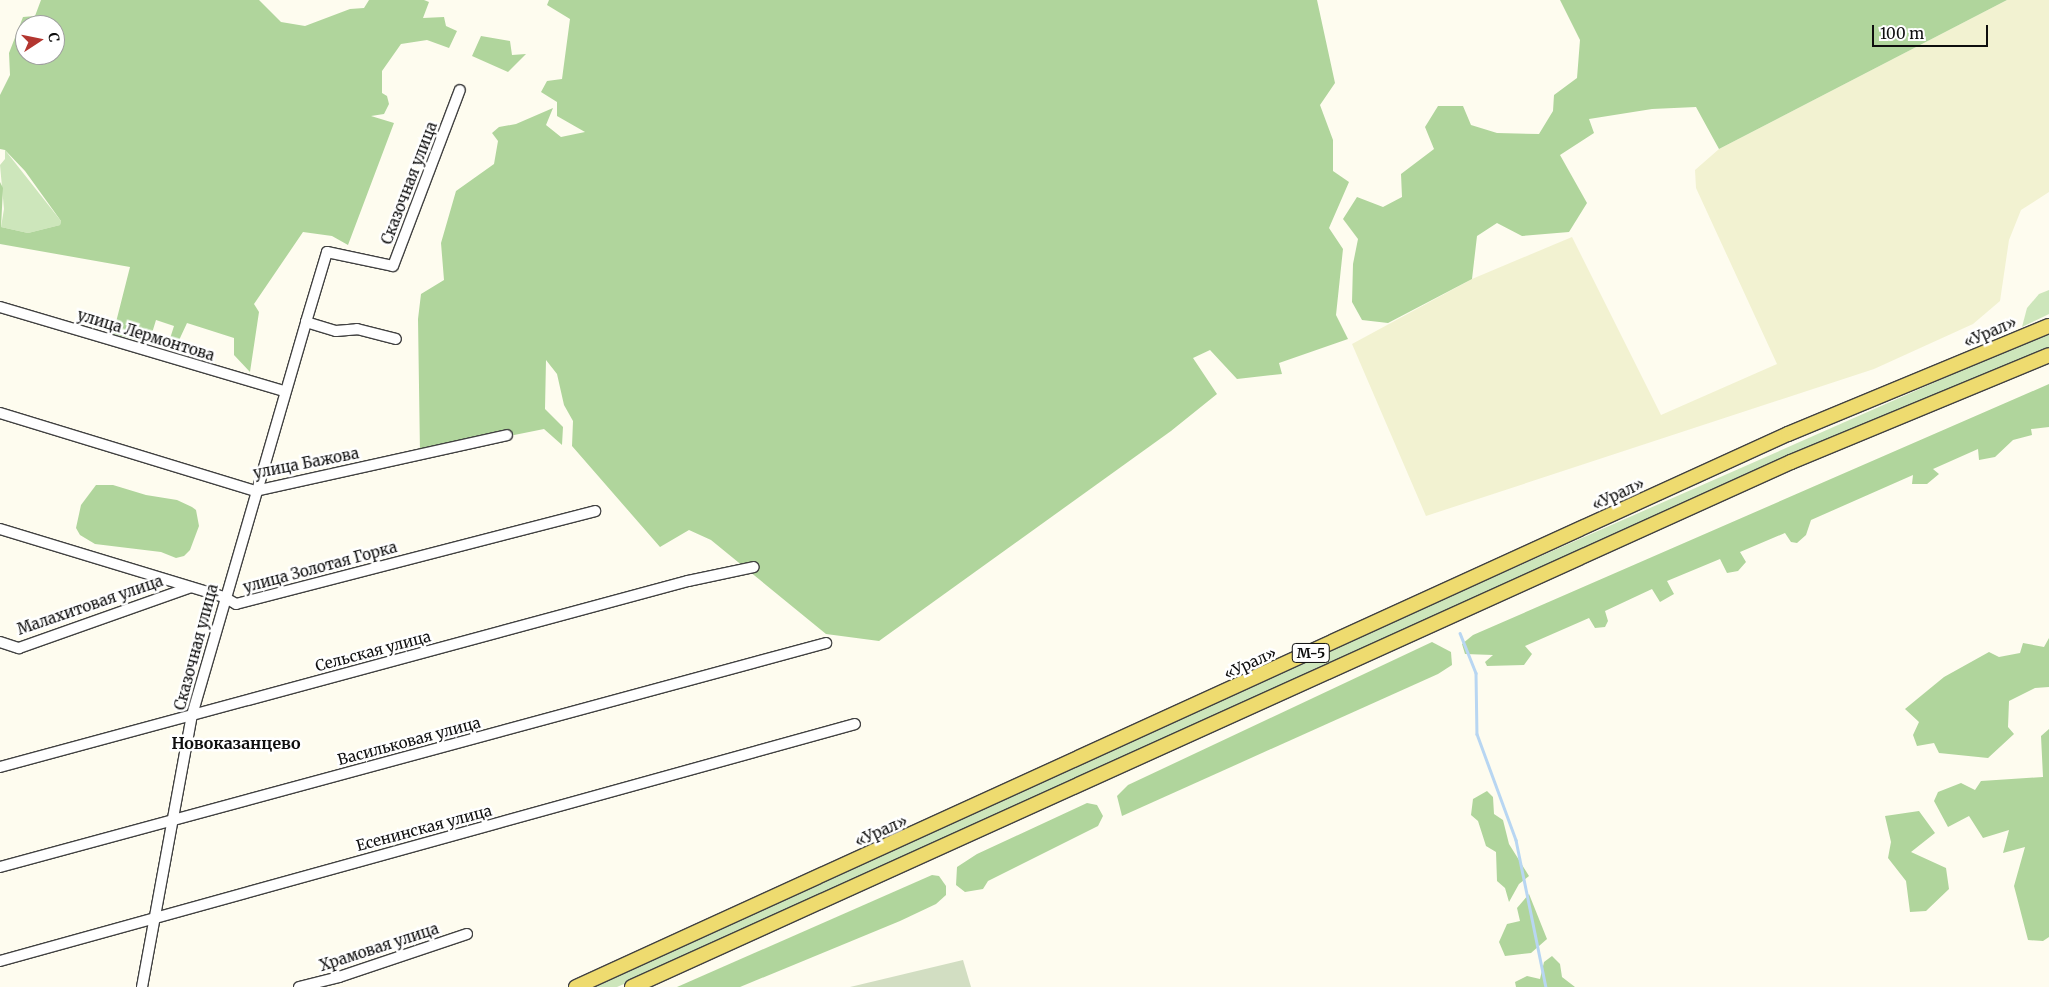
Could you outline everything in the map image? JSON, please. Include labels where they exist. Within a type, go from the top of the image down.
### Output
[{"type":"main road","name":"«Урал»","points":[[576,987],[1788,434],[2049,326]]},
{"type":"main road","name":"М-5","points":[[632,987],[1782,466],[2049,355]]},
{"type":"street","name":"Сказочная улица","points":[[142,987],[153,918],[192,715],[284,391],[327,252],[393,266],[460,90]]},
{"type":"street","name":"улица Лермонтова","points":[[0,307],[284,391]]},
{"type":"street","points":[[306,322],[336,331],[357,329],[396,339]]},
{"type":"street","name":"улица Бажова","points":[[0,413],[255,491],[507,435]]},
{"type":"street","name":"улица Золотая Горка","points":[[0,529],[224,597],[236,604],[279,595],[595,511]]},
{"type":"street","name":"Сельская улица","points":[[0,767],[688,581],[754,568]]},
{"type":"street","name":"Малахитовая улица","points":[[1,639],[19,648],[191,587]]},
{"type":"street","name":"Васильковая улица","points":[[0,867],[826,643]]},
{"type":"street","name":"Есенинская улица","points":[[0,961],[855,724]]},
{"type":"street","name":"Храмовая улица","points":[[299,987],[338,977],[467,934]]},
{"type":"green space","points":[[41,0],[259,0],[281,22],[305,26],[350,9],[364,8],[369,0],[424,0],[429,2],[423,18],[444,17],[446,26],[457,31],[449,48],[427,40],[401,44],[382,71],[382,93],[387,96],[389,104],[384,114],[371,116],[394,123],[348,245],[332,236],[303,232],[254,304],[259,312],[250,372],[234,355],[234,338],[187,323],[174,351],[167,348],[174,326],[156,320],[149,343],[113,334],[130,267],[0,244],[0,182],[3,188],[1,227],[28,233],[60,225],[61,221],[25,171],[5,150],[0,149],[0,95],[10,75],[9,53],[15,38],[15,65],[65,65],[65,15],[35,15]]},
{"type":"green space","points":[[549,0],[1317,0],[1335,83],[1320,105],[1333,140],[1333,171],[1349,182],[1329,228],[1343,249],[1336,315],[1348,339],[1279,363],[1282,374],[1237,379],[1210,350],[1193,358],[1217,394],[1171,431],[879,641],[826,634],[711,540],[689,530],[660,547],[572,446],[573,421],[564,405],[557,374],[546,360],[545,409],[563,427],[562,445],[544,429],[420,454],[418,319],[421,294],[444,280],[441,243],[456,191],[494,164],[498,141],[492,133],[499,127],[516,124],[553,108],[546,125],[561,137],[585,132],[557,116],[557,102],[541,92],[547,81],[562,79],[570,19],[547,5]]},
{"type":"green space","points":[[1560,0],[2007,0],[1719,149],[1696,107],[1652,109],[1589,119],[1594,133],[1560,155],[1587,203],[1569,232],[1522,236],[1497,223],[1477,236],[1472,279],[1388,323],[1362,320],[1352,302],[1353,264],[1358,239],[1343,219],[1357,197],[1383,207],[1402,197],[1401,174],[1434,149],[1425,127],[1438,106],[1463,106],[1471,125],[1497,133],[1539,134],[1553,111],[1554,95],[1577,78],[1580,40]]},
{"type":"green space","points":[[2007,0],[2049,0],[2049,192],[2021,210],[2009,240],[2000,301],[1973,324],[1874,369],[1426,516],[1352,344],[1472,279],[1572,237],[1661,415],[1777,364],[1696,188],[1695,170],[1719,149]]},
{"type":"green space","points":[[481,36],[510,41],[512,55],[526,54],[508,72],[472,56]]},
{"type":"green space","points":[[5,150],[61,221],[60,225],[28,233],[1,227],[4,209],[0,165],[5,159]]},
{"type":"green space","points":[[2049,290],[2049,314],[2022,327],[2027,308],[2039,294]]},
{"type":"green space","points":[[2049,332],[2049,349],[730,938],[617,987],[590,987],[1353,639]]},
{"type":"green space","points":[[2049,384],[2049,427],[2031,429],[2032,435],[2013,440],[1995,457],[1979,460],[1978,449],[1933,469],[1939,474],[1927,484],[1912,484],[1913,475],[1811,520],[1806,535],[1797,543],[1791,542],[1785,533],[1740,552],[1746,562],[1738,571],[1727,573],[1720,559],[1667,581],[1674,594],[1660,602],[1652,589],[1605,611],[1608,621],[1605,627],[1595,628],[1589,618],[1525,646],[1532,654],[1524,665],[1487,666],[1485,662],[1493,655],[1465,654],[1462,644],[1473,635]]},
{"type":"green space","points":[[96,485],[113,485],[146,495],[177,500],[192,507],[196,510],[199,526],[190,550],[184,556],[176,558],[161,552],[95,544],[80,535],[76,528],[81,505]]},
{"type":"green space","points":[[2049,638],[2049,687],[2035,688],[2009,701],[2008,727],[2014,734],[1988,758],[1939,753],[1934,743],[1917,746],[1913,735],[1919,722],[1905,709],[1944,677],[1989,652],[1999,657],[2020,653],[2023,643],[2044,647]]},
{"type":"green space","points":[[1432,642],[1451,652],[1452,665],[1438,674],[1122,816],[1117,796],[1128,785]]},
{"type":"green space","points":[[2049,729],[2049,937],[2043,941],[2028,940],[2014,886],[2025,847],[2003,853],[2009,830],[1983,838],[1969,816],[1948,827],[1934,801],[1938,792],[1961,783],[1975,790],[1981,781],[2043,777],[2041,736]]},
{"type":"green space","points":[[1487,791],[1493,797],[1494,814],[1503,820],[1509,844],[1529,876],[1519,884],[1509,902],[1505,888],[1497,881],[1496,852],[1486,846],[1478,821],[1471,815],[1473,799]]},
{"type":"green space","points":[[1087,803],[1097,805],[1103,816],[1098,826],[988,881],[983,889],[965,892],[956,885],[957,867],[977,854]]},
{"type":"green space","points":[[1919,811],[1935,833],[1911,852],[1946,868],[1949,889],[1926,911],[1910,912],[1906,881],[1888,858],[1891,842],[1885,816]]},
{"type":"green space","points":[[932,875],[939,876],[946,886],[946,895],[936,904],[900,921],[740,987],[677,987]]},
{"type":"green space","points":[[1529,894],[1547,939],[1531,953],[1505,956],[1499,942],[1507,924],[1520,921],[1517,908]]},
{"type":"green space","points":[[1552,956],[1560,964],[1562,977],[1575,987],[1516,987],[1515,982],[1527,976],[1540,979],[1544,962]]},
{"type":"green space","points":[[963,960],[971,987],[850,987]]},
{"type":"waterway","points":[[1460,633],[1476,673],[1477,734],[1516,840],[1546,987]]},
{"type":"district","name":"Новоказанцево","points":[[236,743]]}]
